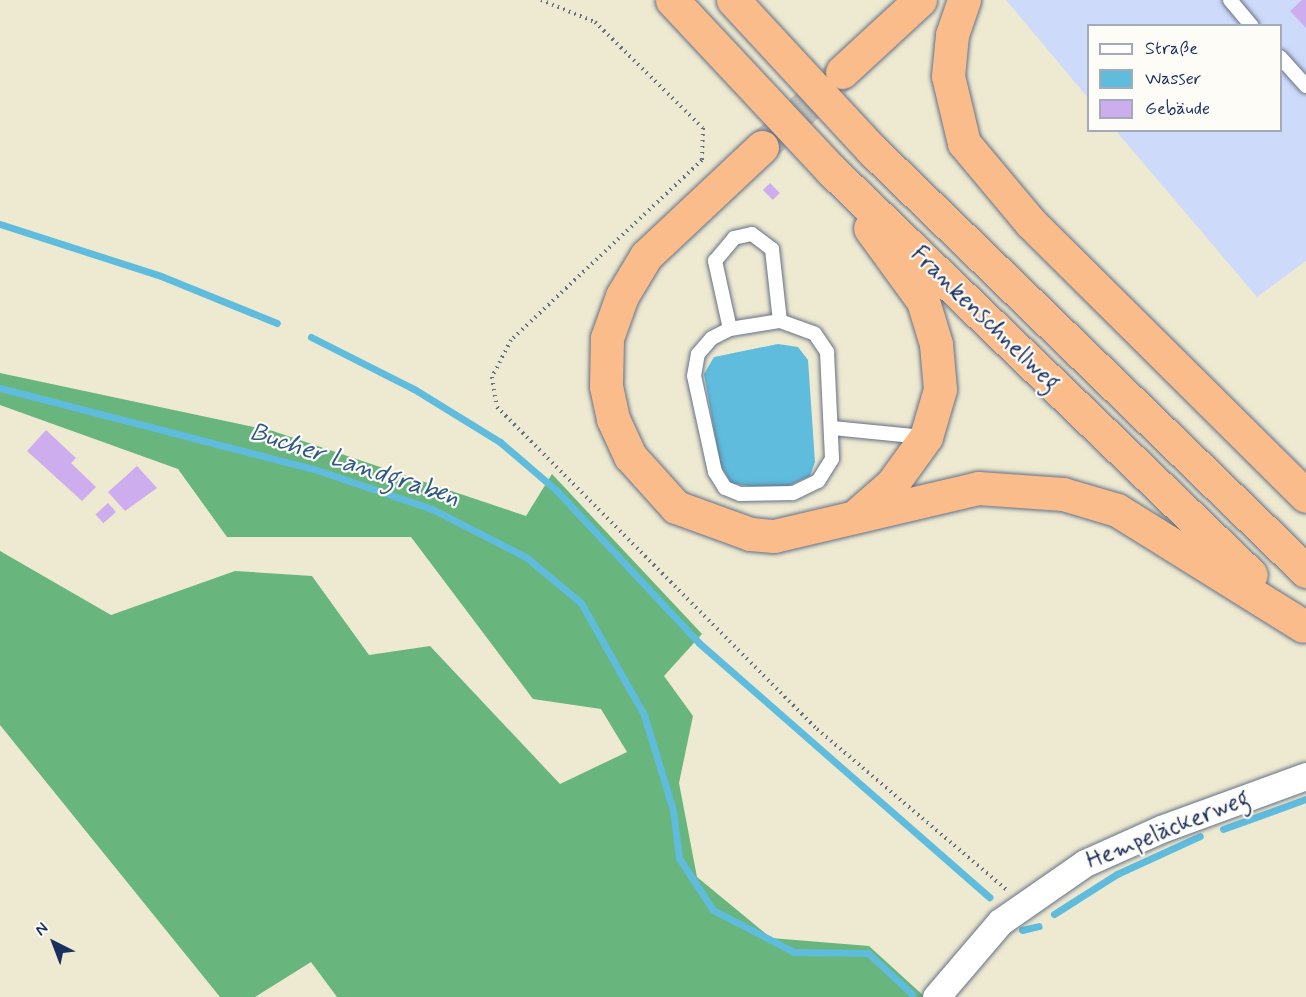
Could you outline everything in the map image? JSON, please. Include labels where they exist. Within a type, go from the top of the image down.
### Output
[{"type":"highway","name":"Frankenschnellweg","points":[[672,0],[831,170],[1304,627]]},
{"type":"highway","name":"Frankenschnellweg","points":[[733,0],[880,158],[1306,571]]},
{"type":"highway","points":[[842,72],[920,0]]},
{"type":"highway","points":[[964,0],[952,35],[948,76],[964,143],[1031,224],[1306,496]]},
{"type":"highway","points":[[762,147],[646,256],[622,296],[607,338],[606,386],[613,419],[650,484],[676,507],[705,521],[774,536],[978,488],[1063,494],[1117,510],[1304,627]]},
{"type":"highway","points":[[831,170],[923,301],[940,389],[926,437],[892,484],[856,517]]},
{"type":"street","name":"Hempeläckerweg","points":[[936,997],[1020,904],[1085,863],[1161,829],[1306,776]]},
{"type":"lane","points":[[1230,0],[1250,24]]},
{"type":"lane","points":[[1282,58],[1306,86]]},
{"type":"lane","points":[[730,329],[715,261],[734,238],[753,234],[772,249],[780,321]]},
{"type":"lane","points":[[780,321],[814,334],[827,352],[832,459],[818,481],[793,493],[764,496],[725,488],[715,472],[694,376],[698,354],[711,338],[730,329],[780,321]]},
{"type":"lane","points":[[832,428],[926,437]]},
{"type":"path","points":[[541,0],[595,22],[703,128],[702,160],[511,340],[492,377],[497,407],[817,729],[1020,904]]},
{"type":"shaded area","points":[[1006,0],[1306,0],[1306,261],[1257,297],[1117,132],[1282,132],[1282,24],[1087,24],[1087,97]]},
{"type":"green space","points":[[0,373],[273,431],[526,516],[552,474],[702,634],[664,676],[693,716],[679,783],[697,877],[771,938],[869,946],[925,997],[337,997],[311,962],[255,997],[220,997],[0,725],[0,551],[111,615],[235,571],[312,576],[369,655],[430,646],[560,784],[627,752],[601,709],[533,699],[411,537],[227,537],[178,469],[0,405]]},
{"type":"water","points":[[778,344],[798,347],[808,360],[815,462],[810,476],[777,491],[731,483],[720,464],[704,374],[714,357]]},
{"type":"building","points":[[1302,0],[1306,0],[1306,28],[1290,11]]},
{"type":"building","points":[[770,183],[780,193],[773,200],[763,190]]},
{"type":"building","points":[[46,430],[76,458],[71,463],[96,487],[82,501],[27,451]]},
{"type":"building","points":[[137,466],[157,488],[125,511],[108,492]]},
{"type":"building","points":[[108,503],[116,512],[103,523],[95,514]]},
{"type":"waterway","points":[[0,224],[161,276],[277,323]]},
{"type":"waterway","points":[[311,337],[414,389],[500,442],[556,490],[699,643],[989,897]]},
{"type":"waterway","name":"Bucher Landgraben","points":[[0,388],[314,469],[432,509],[526,557],[581,603],[644,715],[673,810],[679,858],[713,910],[794,952],[868,953],[912,994]]},
{"type":"waterway","points":[[1223,829],[1306,799]]},
{"type":"waterway","points":[[1054,914],[1117,874],[1200,836]]},
{"type":"waterway","points":[[1022,930],[1039,926]]},
{"type":"tunnel","points":[[762,147],[841,74]]}]
